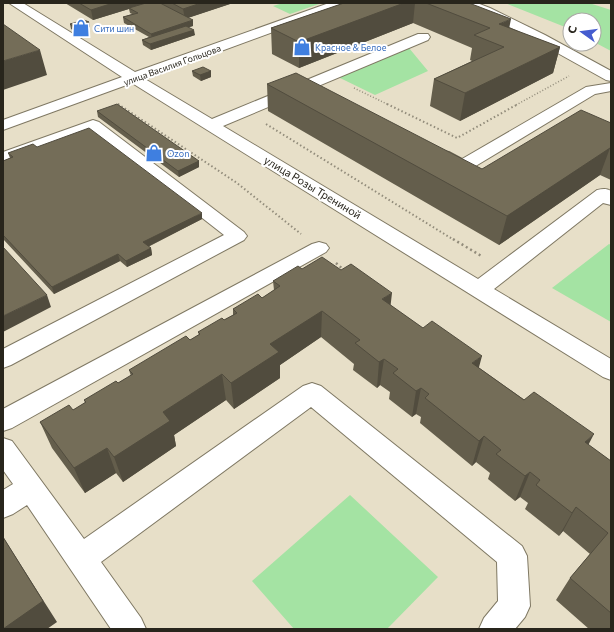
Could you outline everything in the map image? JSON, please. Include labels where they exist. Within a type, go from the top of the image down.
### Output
[{"type":"street","name":"улица Розы Трениной","points":[[15,3],[134,79],[480,289],[611,371]]},
{"type":"street","name":"улица Василия Гольцова","points":[[7,124],[340,3]]},
{"type":"street","points":[[467,3],[484,10],[611,77]]},
{"type":"street","points":[[212,125],[423,37]]},
{"type":"street","points":[[304,87],[323,97]]},
{"type":"street","points":[[428,149],[463,166],[591,90],[611,87]]},
{"type":"street","points":[[7,124],[35,146]]},
{"type":"street","points":[[3,158],[93,126],[237,236],[3,359]]},
{"type":"street","points":[[480,289],[603,194],[611,200]]},
{"type":"street","points":[[3,421],[319,248]]},
{"type":"street","points":[[80,559],[312,393],[512,556],[514,606],[495,629]]},
{"type":"street","points":[[3,449],[130,629]]},
{"type":"street","points":[[3,505],[31,488]]},
{"type":"path","points":[[349,86],[457,138],[569,76]]},
{"type":"path","points":[[99,91],[237,183],[319,248],[346,272]]},
{"type":"path","points":[[264,123],[504,269]]},
{"type":"green space","points":[[283,3],[322,3],[290,14],[273,6]]},
{"type":"green space","points":[[505,3],[589,3],[611,10],[611,51],[602,46],[602,12],[562,12],[562,26]]},
{"type":"green space","points":[[409,48],[428,71],[375,95],[338,77]]},
{"type":"green space","points":[[609,244],[611,245],[611,322],[552,288]]},
{"type":"green space","points":[[350,495],[438,577],[387,629],[294,629],[252,581]]},
{"type":"building","points":[[79,3],[113,3],[91,10]]},
{"type":"building","points":[[146,3],[160,3],[193,20],[151,34],[123,17],[138,13],[129,8]]},
{"type":"building","points":[[172,3],[201,3],[183,9]]},
{"type":"building","points":[[344,3],[404,3],[299,42],[271,28]]},
{"type":"building","points":[[426,3],[469,3],[511,19],[499,24],[560,47],[465,93],[434,79],[504,47],[474,35],[490,28]]},
{"type":"building","points":[[84,20],[89,22],[74,27],[70,24]]},
{"type":"building","points":[[3,24],[40,50],[3,61]]},
{"type":"building","points":[[186,26],[194,30],[150,44],[142,40]]},
{"type":"building","points":[[203,67],[211,71],[200,75],[192,71]]},
{"type":"building","points":[[296,73],[482,169],[581,110],[611,123],[611,148],[507,216],[267,84]]},
{"type":"building","points":[[117,104],[199,161],[178,171],[97,111]]},
{"type":"building","points":[[89,128],[202,213],[143,242],[151,248],[126,261],[118,254],[52,287],[3,235],[3,161],[13,157],[8,153],[33,144],[37,147]]},
{"type":"building","points":[[3,247],[47,295],[3,316]]},
{"type":"building","points":[[322,257],[341,270],[351,264],[392,293],[382,299],[423,328],[432,321],[482,356],[472,363],[524,400],[534,392],[594,434],[585,442],[611,461],[611,613],[570,578],[608,533],[576,507],[572,513],[536,485],[540,480],[530,472],[525,476],[496,454],[501,450],[484,436],[479,441],[425,398],[429,394],[421,388],[416,391],[393,373],[398,369],[384,359],[379,362],[355,343],[360,340],[322,311],[270,344],[279,352],[231,383],[222,374],[163,412],[170,421],[114,457],[107,448],[74,468],[40,422],[69,405],[73,410],[86,402],[84,400],[116,381],[118,383],[133,374],[129,370],[186,336],[190,340],[200,334],[198,332],[222,318],[224,320],[237,313],[233,309],[258,294],[262,298],[280,286],[273,281],[298,266],[302,269]]},
{"type":"building","points":[[3,537],[43,601],[3,629]]},
{"type":"place","name":"Сити шин","points":[[81,28]]},
{"type":"place","name":"Красное & Белое","points":[[302,47]]},
{"type":"place","name":"Ozon","points":[[154,153]]}]
